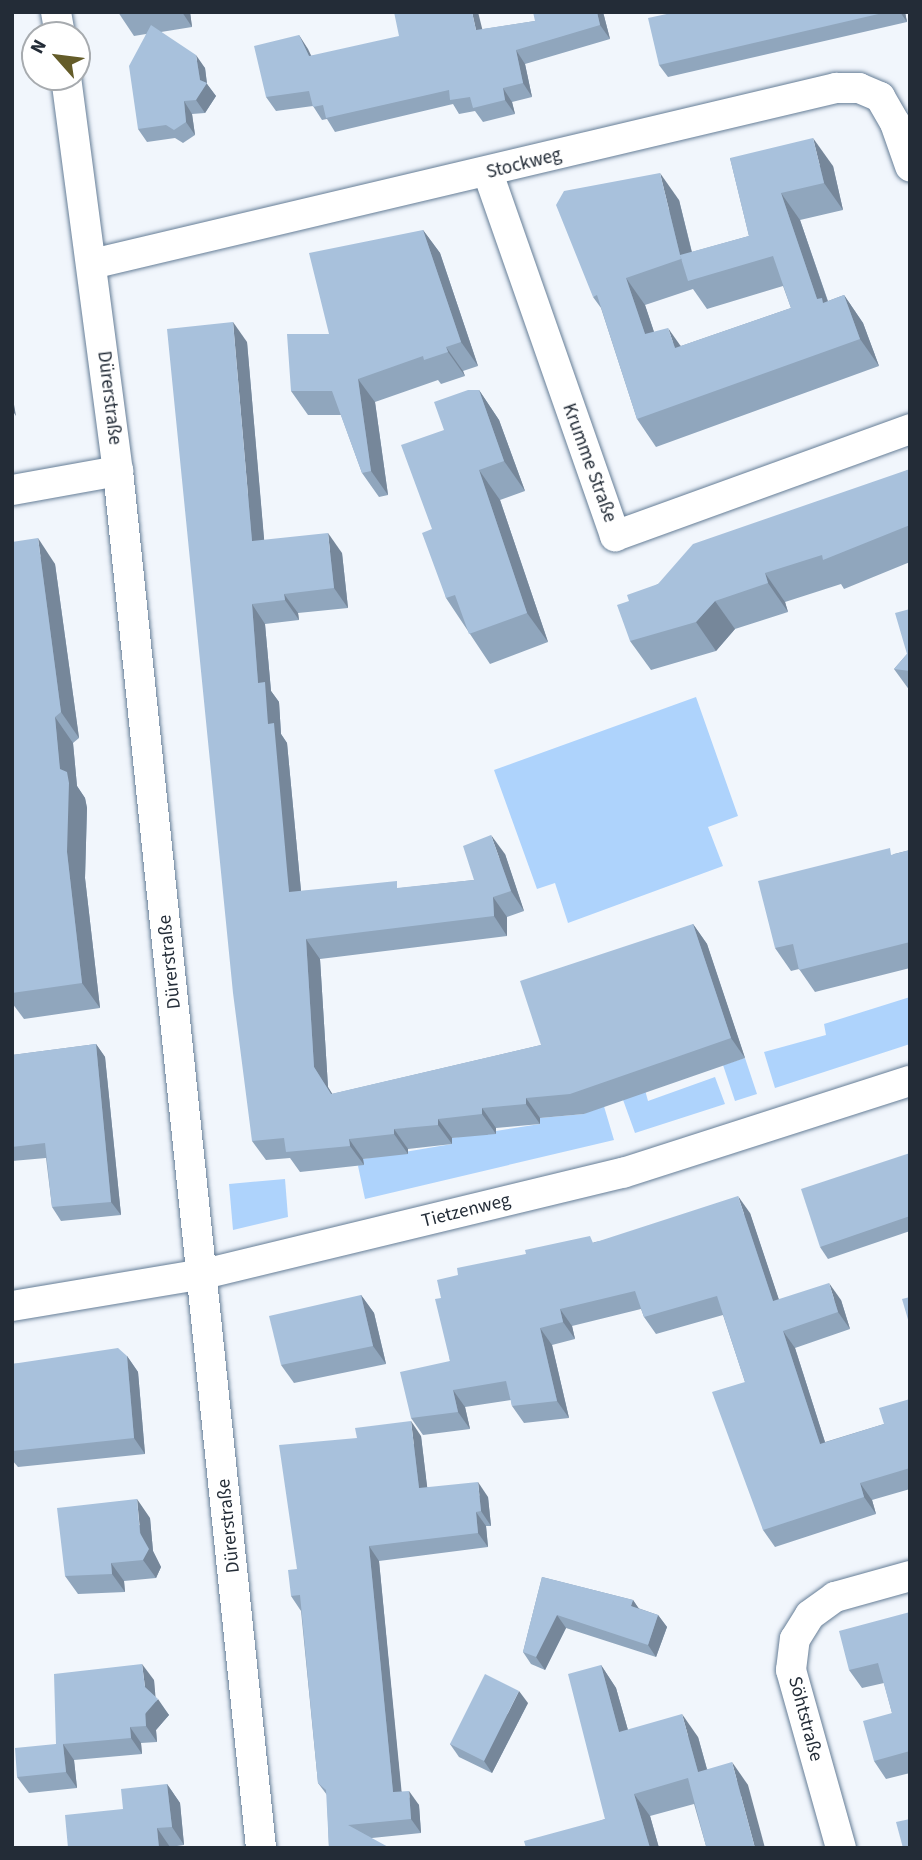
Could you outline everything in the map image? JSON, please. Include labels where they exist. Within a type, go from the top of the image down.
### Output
[{"type":"street","name":"Stockweg","points":[[92,264],[845,87],[871,92],[886,103],[910,166]]},
{"type":"street","name":"Dürerstraße","points":[[68,91],[118,471],[204,1274],[261,1848]]},
{"type":"street","name":"Krumme Straße","points":[[488,173],[615,536],[910,429]]},
{"type":"street","points":[[12,490],[118,471]]},
{"type":"street","name":"Tietzenweg","points":[[12,1306],[204,1274],[623,1173],[910,1080]]},
{"type":"street","name":"Söhtstraße","points":[[841,1848],[791,1670],[795,1639],[810,1615],[835,1597],[910,1576]]},
{"type":"shaded area","points":[[696,697],[738,816],[708,827],[723,866],[568,923],[555,883],[537,889],[494,770]]},
{"type":"shaded area","points":[[910,997],[910,1044],[775,1088],[764,1052],[826,1035],[824,1024]]},
{"type":"shaded area","points":[[745,1058],[757,1094],[735,1101],[723,1065]]},
{"type":"shaded area","points":[[715,1077],[725,1104],[635,1133],[622,1097],[645,1090],[648,1101]]},
{"type":"shaded area","points":[[603,1103],[614,1140],[365,1199],[358,1166],[363,1159],[452,1144],[452,1138],[540,1124],[540,1118],[584,1114]]},
{"type":"shaded area","points":[[285,1179],[288,1217],[233,1230],[229,1184]]},
{"type":"building","points":[[394,12],[472,12],[476,30],[535,21],[533,12],[597,12],[600,25],[516,50],[523,83],[503,88],[505,100],[473,108],[470,97],[450,100],[449,90],[326,118],[323,105],[313,107],[309,91],[266,97],[254,46],[299,35],[309,56],[399,36]]},
{"type":"building","points":[[676,12],[887,12],[659,65],[648,18]]},
{"type":"building","points":[[151,25],[196,55],[200,80],[207,83],[196,100],[184,101],[186,122],[174,130],[166,125],[138,129],[129,66]]},
{"type":"building","points":[[813,138],[824,183],[781,193],[817,299],[822,298],[823,303],[844,295],[860,339],[637,419],[597,295],[593,297],[556,205],[564,191],[660,173],[680,255],[749,236],[730,158]],"holes":[[[680,255],[688,281],[773,256],[791,308],[675,348],[668,328],[645,334],[626,278],[681,259]]]},
{"type":"building","points":[[423,230],[461,342],[446,347],[448,352],[424,360],[423,356],[358,379],[371,471],[362,473],[332,391],[291,391],[287,334],[329,334],[309,253]]},
{"type":"building","points":[[233,322],[252,541],[328,533],[334,588],[284,594],[285,600],[252,604],[258,683],[265,682],[268,724],[274,723],[289,892],[397,881],[397,888],[474,880],[463,846],[491,835],[511,891],[493,897],[494,916],[306,939],[314,1067],[331,1094],[541,1045],[520,981],[693,924],[731,1038],[570,1094],[526,1098],[526,1104],[482,1108],[482,1114],[438,1119],[438,1125],[394,1129],[394,1134],[349,1139],[350,1146],[286,1152],[284,1138],[252,1141],[233,993],[167,329]]},
{"type":"building","points":[[468,390],[479,390],[504,461],[479,470],[527,613],[469,634],[455,595],[446,598],[422,533],[432,529],[401,445],[444,430],[434,402]]},
{"type":"building","points":[[910,469],[910,525],[823,560],[822,555],[765,573],[768,583],[715,601],[696,622],[630,641],[617,605],[629,601],[627,595],[658,584],[693,544]]},
{"type":"building","points":[[38,538],[61,712],[55,717],[60,769],[67,772],[69,783],[67,852],[82,983],[12,993],[12,542]]},
{"type":"building","points":[[910,609],[910,671],[894,669],[907,654],[895,613]]},
{"type":"building","points":[[890,848],[891,855],[910,850],[910,942],[799,970],[793,944],[775,948],[758,881]]},
{"type":"building","points":[[96,1044],[111,1202],[52,1207],[45,1143],[12,1147],[12,1055]]},
{"type":"building","points":[[910,1153],[910,1216],[820,1247],[801,1189]]},
{"type":"building","points":[[738,1196],[773,1301],[829,1283],[838,1312],[783,1331],[820,1444],[884,1424],[879,1408],[910,1399],[910,1468],[860,1483],[864,1497],[763,1530],[712,1392],[745,1382],[717,1296],[644,1317],[635,1291],[560,1309],[563,1322],[540,1328],[557,1401],[512,1406],[506,1381],[453,1390],[458,1412],[411,1418],[400,1372],[450,1361],[435,1299],[441,1298],[437,1280],[458,1275],[457,1268],[526,1254],[525,1250],[590,1236],[593,1243]]},
{"type":"building","points":[[361,1295],[373,1346],[281,1365],[269,1316]]},
{"type":"building","points":[[910,1297],[910,1323],[909,1323],[902,1299]]},
{"type":"building","points":[[118,1348],[127,1356],[134,1438],[12,1451],[12,1364]]},
{"type":"building","points":[[411,1421],[419,1488],[478,1482],[481,1511],[476,1512],[478,1533],[369,1546],[393,1792],[409,1791],[411,1819],[348,1825],[390,1848],[329,1848],[326,1790],[318,1783],[300,1595],[291,1596],[288,1570],[297,1569],[279,1445],[357,1438],[355,1428]]},
{"type":"building","points":[[137,1499],[140,1533],[149,1549],[143,1560],[111,1563],[112,1574],[65,1576],[57,1508]]},
{"type":"building","points":[[542,1577],[633,1600],[631,1606],[658,1615],[648,1645],[557,1615],[536,1657],[523,1652]]},
{"type":"building","points":[[910,1612],[910,1751],[874,1761],[863,1721],[892,1713],[878,1663],[849,1670],[839,1631]]},
{"type":"building","points":[[142,1664],[145,1687],[158,1699],[145,1714],[146,1726],[130,1727],[131,1738],[63,1744],[66,1772],[17,1777],[15,1748],[56,1744],[54,1674]]},
{"type":"building","points":[[601,1665],[619,1732],[682,1714],[698,1772],[732,1762],[755,1848],[700,1848],[706,1846],[688,1778],[634,1794],[650,1848],[526,1848],[524,1841],[605,1819],[568,1674]]},
{"type":"building","points":[[485,1674],[519,1691],[484,1761],[450,1744]]},
{"type":"building","points":[[167,1784],[172,1827],[157,1828],[159,1848],[68,1848],[65,1815],[123,1809],[121,1789]]},
{"type":"building","points":[[910,1819],[910,1848],[903,1848],[896,1822]]}]
